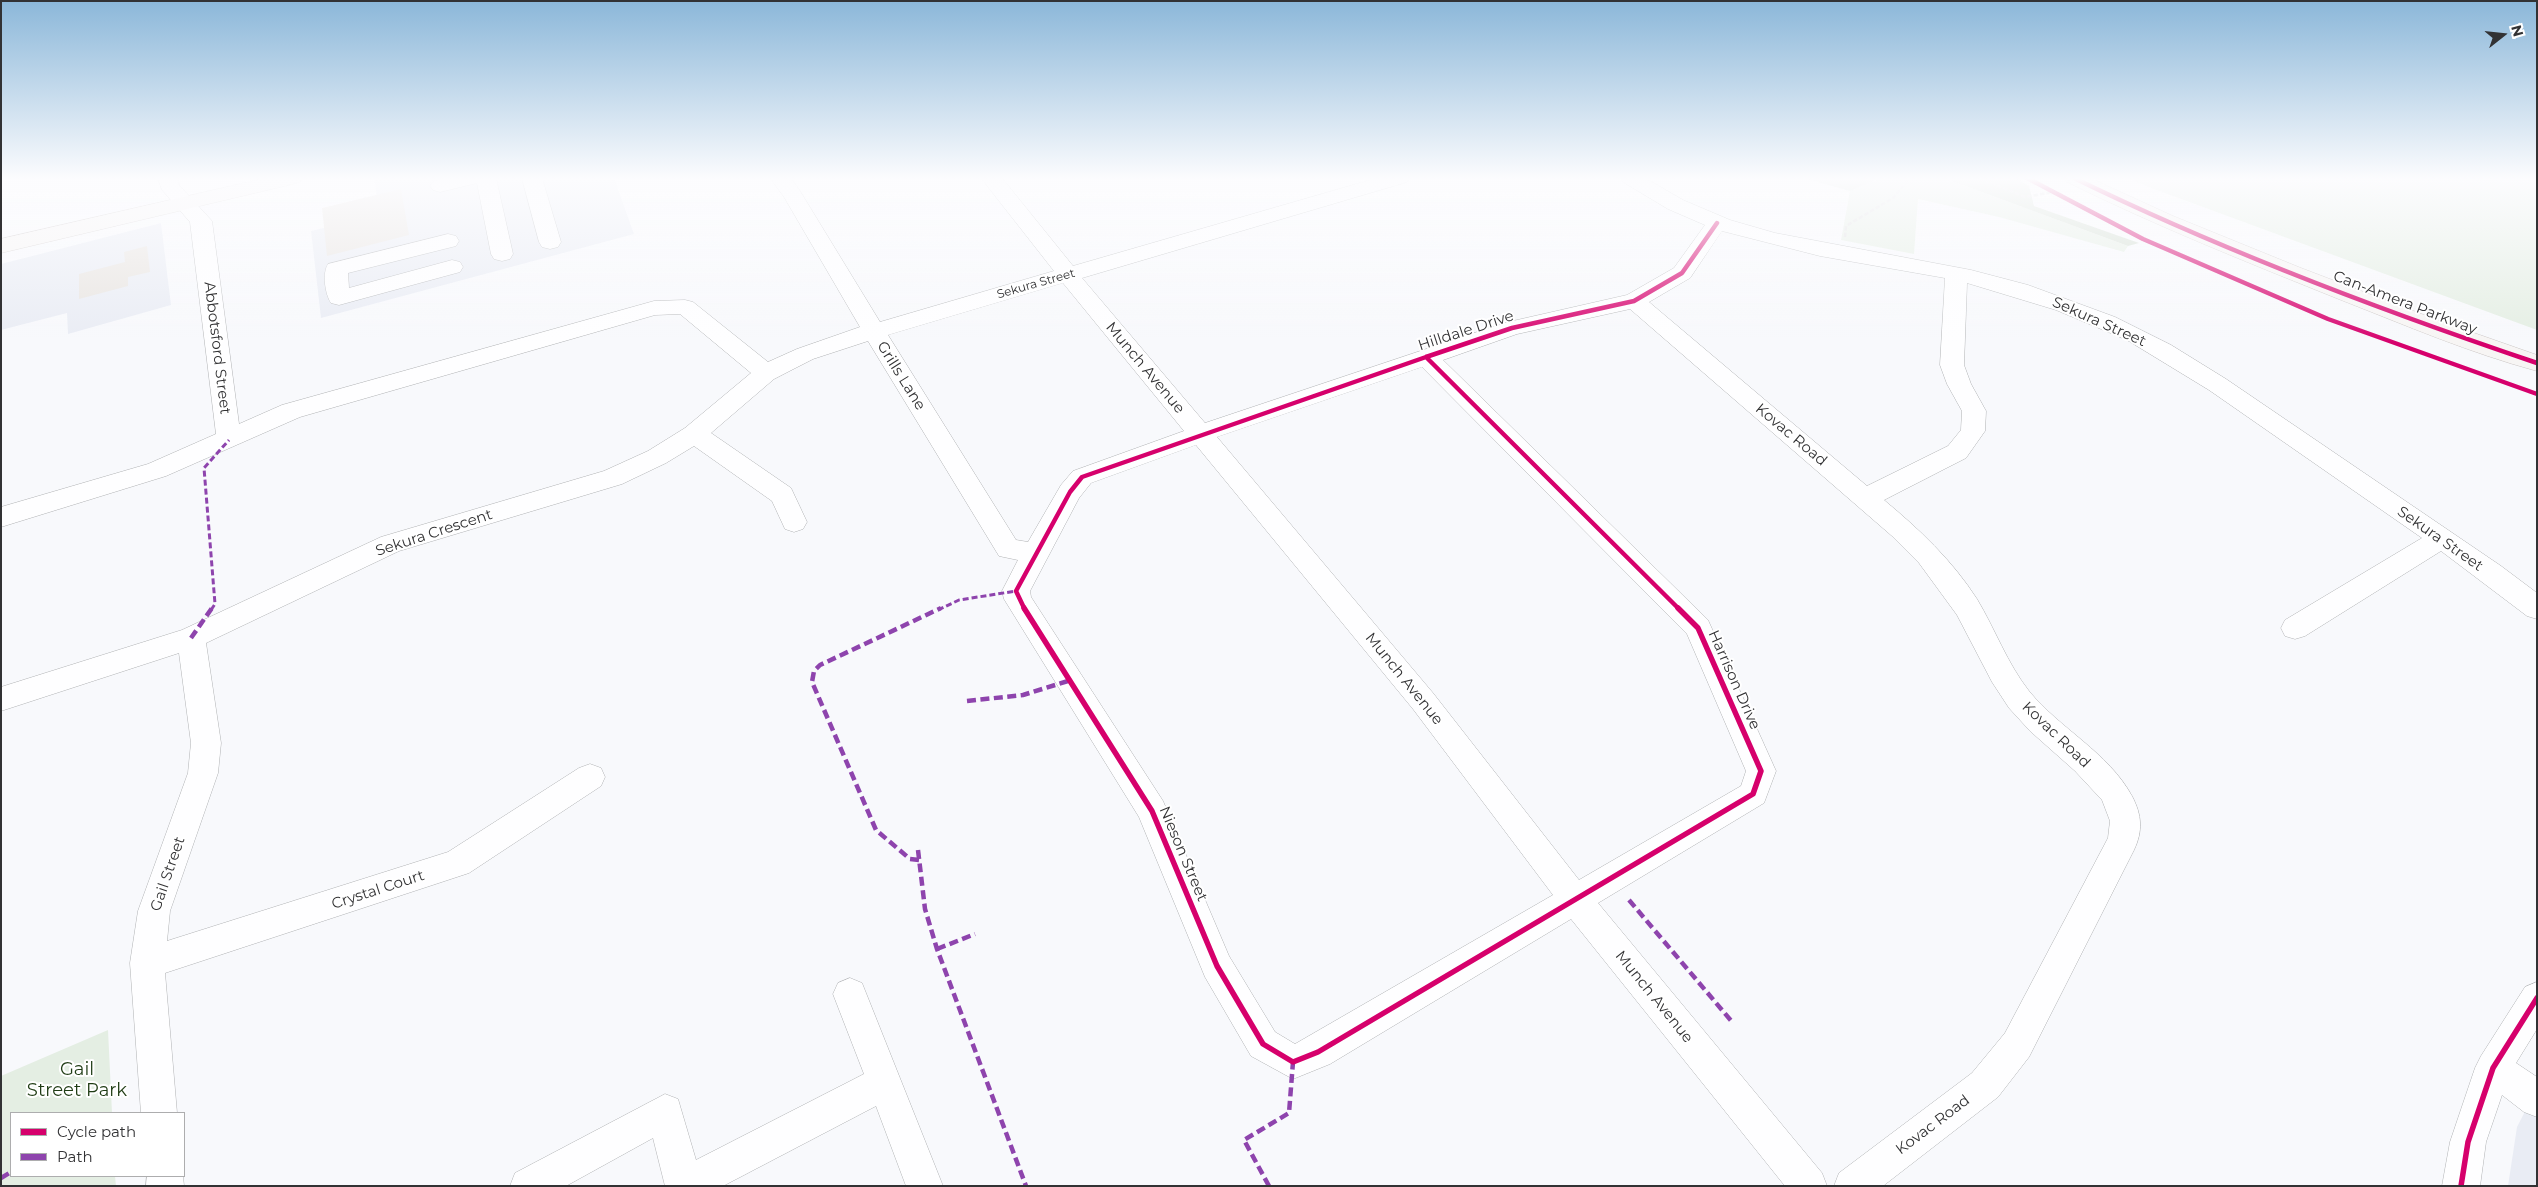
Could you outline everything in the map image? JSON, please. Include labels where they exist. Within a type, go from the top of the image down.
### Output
[{"type":"main road","points":[[1,246],[55,233]]},
{"type":"main road","name":"Can-Amera Parkway","points":[[2196,233],[2405,317],[2537,363]]},
{"type":"street","name":"Abbotsford Street","points":[[203,233],[229,440]]},
{"type":"street","points":[[498,233],[502,254]]},
{"type":"street","points":[[548,233],[550,242]]},
{"type":"street","name":"Grills Lane","points":[[816,233],[1008,549],[1035,553]]},
{"type":"street","name":"Munch Avenue","points":[[1035,233],[1423,701],[1575,900],[1809,1186]]},
{"type":"street","name":"Sekura Street","points":[[874,331],[1210,233]]},
{"type":"street","name":"Hilldale Drive","points":[[1200,434],[1512,328],[1634,301],[1682,273],[1709,233]]},
{"type":"street","name":"Sekura Street","points":[[1752,233],[1782,242],[1956,275],[2018,290],[2082,312],[2134,335],[2219,387],[2441,539],[2537,608]]},
{"type":"street","points":[[448,241],[336,269],[339,298],[452,267]]},
{"type":"street","points":[[1866,498],[1958,452],[1973,431],[1974,411],[1959,384],[1952,365],[1956,275]]},
{"type":"street","name":"Kovac Road","points":[[1634,301],[1866,498],[1933,560],[1968,608],[2002,676],[2028,711],[2103,780],[2118,799],[2126,821],[2124,840],[2017,1045],[1985,1085],[1852,1186]]},
{"type":"street","points":[[1,517],[157,470],[229,440],[291,411],[654,308],[685,308],[766,373]]},
{"type":"street","name":"Sekura Crescent","points":[[1,699],[191,638],[390,544],[614,478],[657,457],[694,434],[766,373],[805,354],[874,331]]},
{"type":"street","name":"Harrison Drive","points":[[1426,357],[1698,628],[1761,771],[1753,794],[1575,900]]},
{"type":"street","points":[[694,434],[782,495],[794,522]]},
{"type":"street","name":"Nieson Street","points":[[1200,434],[1082,477],[1070,492],[1035,553],[1016,591],[1018,599],[1152,811],[1217,966],[1263,1044],[1293,1062],[1318,1052],[1575,900]]},
{"type":"street","points":[[2294,628],[2441,539]]},
{"type":"street","name":"Gail Street","points":[[159,1112],[147,963],[154,911],[203,773],[206,743],[191,638]]},
{"type":"street","name":"Crystal Court","points":[[147,963],[458,863],[590,778]]},
{"type":"street","points":[[850,994],[886,1082],[925,1186]]},
{"type":"street","points":[[2461,1186],[2468,1142],[2493,1068],[2537,998]]},
{"type":"street","points":[[2493,1068],[2537,1099]]},
{"type":"street","points":[[528,1186],[665,1112],[684,1186],[886,1082]]},
{"type":"path","points":[[1845,242],[1846,233]]},
{"type":"shaded area","points":[[120,233],[162,233],[171,305],[68,334],[67,313],[1,330],[1,264]]},
{"type":"shaded area","points":[[311,233],[634,234],[321,318]]},
{"type":"shaded area","points":[[2537,1088],[2537,1186],[2508,1186],[2517,1127]]},
{"type":"green space","points":[[1842,233],[1915,233],[1914,254],[1841,240]]},
{"type":"green space","points":[[2058,233],[2094,233],[2128,246],[2124,252]]},
{"type":"green space","points":[[2094,233],[2112,233],[2139,243],[2128,246]]},
{"type":"green space","points":[[2275,233],[2537,233],[2537,330]]},
{"type":"green space","name":"Gail Street Park","points":[[108,1030],[112,1112],[10,1112],[10,1177],[115,1177],[116,1186],[1,1186],[1,1076]]},
{"type":"building","points":[[325,233],[409,233],[409,235],[327,256]]},
{"type":"building","points":[[147,246],[150,272],[128,277],[128,286],[79,299],[79,274],[125,262],[124,252]]},
{"type":"marked path","points":[[191,638],[215,604],[204,468],[229,440]]},
{"type":"marked path","points":[[919,860],[910,859],[876,830],[839,740],[815,692],[812,682],[814,671],[820,665],[959,600],[1016,591]]},
{"type":"marked path","points":[[967,701],[1023,695],[1068,681]]},
{"type":"marked path","points":[[918,850],[925,909],[937,949],[1026,1186]]},
{"type":"marked path","points":[[1629,900],[1733,1023]]},
{"type":"marked path","points":[[937,949],[975,934]]},
{"type":"marked path","points":[[1269,1186],[1244,1140],[1289,1113],[1293,1062]]},
{"type":"marked path","points":[[1,1178],[10,1173]]},
{"type":"cycle path","points":[[1426,357],[1512,328],[1634,301],[1682,273],[1710,233]]},
{"type":"cycle path","points":[[2132,233],[2328,319],[2537,394]]},
{"type":"cycle path","points":[[2197,233],[2362,300],[2537,363]]},
{"type":"cycle path","points":[[1426,357],[1698,628],[1761,771],[1753,794],[1318,1052],[1293,1062],[1263,1044],[1217,966],[1152,811],[1018,599],[1016,591],[1070,492],[1082,477],[1226,425],[1426,357]]},
{"type":"cycle path","points":[[2461,1186],[2468,1142],[2493,1068],[2537,998]]}]
